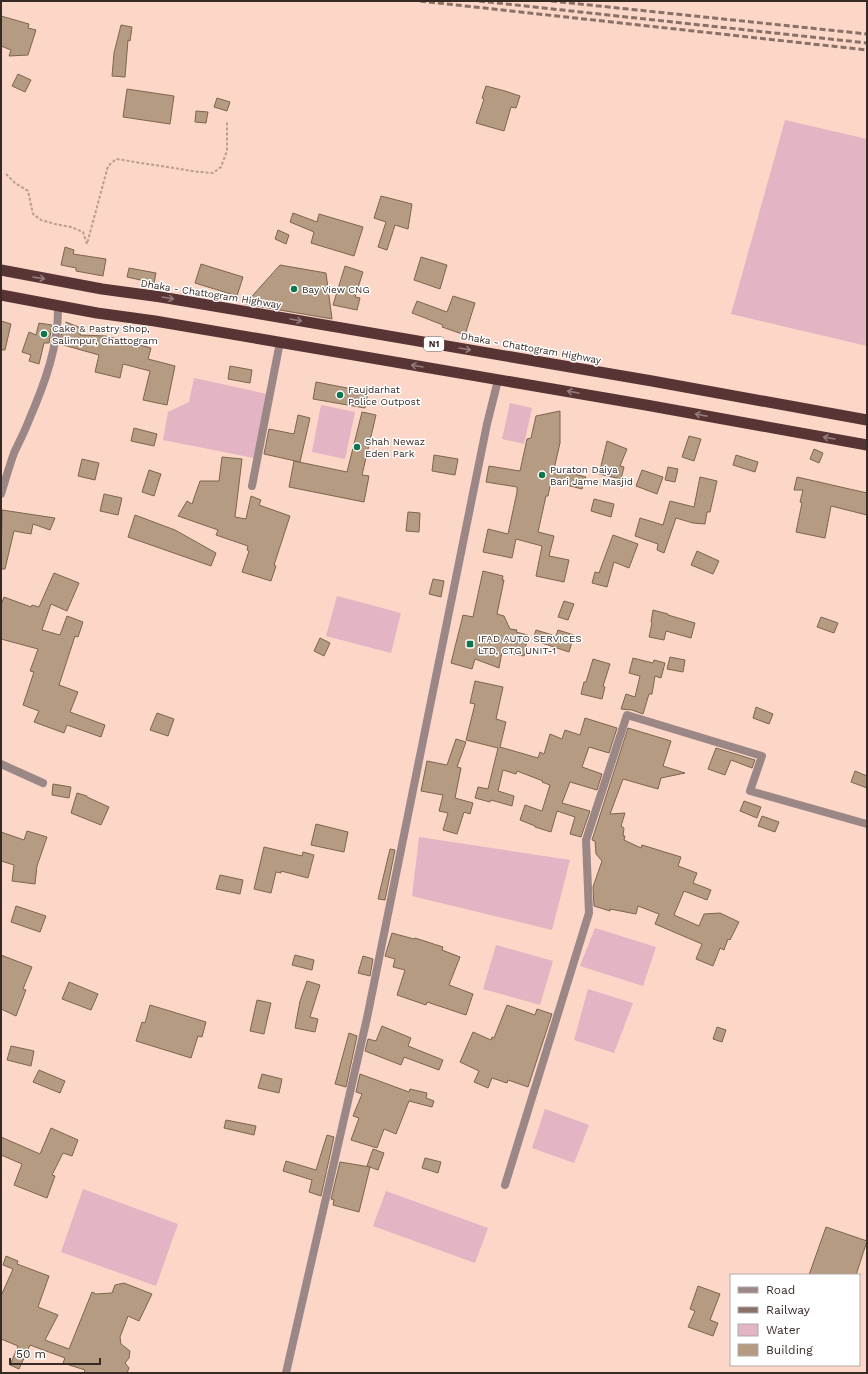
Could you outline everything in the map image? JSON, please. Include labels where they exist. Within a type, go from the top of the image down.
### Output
[{"type":"highway","name":"Dhaka - Chattogram Highway","points":[[1,270],[102,289],[161,297],[644,379],[867,420]]},
{"type":"highway","points":[[1,296],[280,342],[646,405],[867,445]]},
{"type":"street","points":[[1,494],[14,453],[29,420],[46,375],[56,340],[59,322],[58,305]]},
{"type":"street","points":[[252,486],[280,342]]},
{"type":"street","points":[[286,1373],[367,1018],[487,424],[498,380]]},
{"type":"street","points":[[505,1185],[589,913],[586,840],[627,715],[762,756],[750,791],[867,824]]},
{"type":"street","points":[[1,764],[43,783]]},
{"type":"path","points":[[6,174],[15,183],[28,191],[33,214],[41,220],[71,227],[83,232],[88,244],[108,166],[116,159],[213,174],[221,167],[227,151],[227,122]]},
{"type":"water","points":[[785,120],[867,139],[867,346],[731,314]]},
{"type":"water","points":[[194,378],[267,394],[254,458],[163,440],[168,412],[189,402]]},
{"type":"water","points":[[510,403],[532,408],[524,444],[502,439]]},
{"type":"water","points":[[321,405],[355,412],[345,459],[312,452]]},
{"type":"water","points":[[337,596],[401,613],[391,653],[326,636]]},
{"type":"water","points":[[419,837],[570,860],[552,930],[412,896]]},
{"type":"water","points":[[595,928],[656,947],[643,986],[580,966]]},
{"type":"water","points":[[496,945],[553,961],[540,1005],[483,989]]},
{"type":"water","points":[[588,989],[633,1003],[614,1053],[574,1040]]},
{"type":"water","points":[[545,1109],[589,1125],[574,1163],[532,1148]]},
{"type":"water","points":[[83,1189],[178,1224],[156,1286],[61,1252]]},
{"type":"water","points":[[386,1191],[488,1228],[475,1263],[373,1226]]},
{"type":"building","points":[[1,16],[29,24],[28,28],[36,30],[28,55],[9,56],[11,50],[1,46]]},
{"type":"building","points":[[121,25],[132,27],[130,41],[128,40],[125,77],[112,76],[114,53]]},
{"type":"building","points":[[18,74],[31,80],[25,92],[12,86]]},
{"type":"building","points":[[486,86],[520,96],[516,108],[511,107],[504,131],[476,123],[484,99],[482,98]]},
{"type":"building","points":[[127,89],[174,96],[170,124],[123,117]]},
{"type":"building","points":[[217,98],[230,102],[227,111],[214,107]]},
{"type":"building","points":[[196,111],[208,112],[206,123],[195,122]]},
{"type":"building","points":[[381,196],[412,204],[408,229],[395,225],[387,250],[378,247],[386,222],[374,218]]},
{"type":"building","points":[[293,213],[317,222],[319,214],[363,227],[354,256],[311,243],[314,232],[290,222]]},
{"type":"building","points":[[278,230],[289,235],[286,244],[275,239]]},
{"type":"building","points":[[65,247],[74,250],[73,254],[106,259],[103,276],[76,271],[76,268],[61,265]]},
{"type":"building","points":[[421,257],[447,265],[440,289],[414,280]]},
{"type":"building","points":[[201,264],[243,277],[237,296],[195,283]]},
{"type":"building","name":"Bay View CNG","points":[[280,265],[326,273],[332,319],[245,304]]},
{"type":"building","points":[[345,266],[363,272],[355,297],[360,298],[357,310],[333,305]]},
{"type":"building","points":[[129,268],[156,273],[154,283],[127,277]]},
{"type":"building","points":[[453,296],[475,303],[465,335],[442,327],[443,325],[412,313],[417,301],[447,312]]},
{"type":"building","points":[[1,321],[11,324],[5,350],[1,350]]},
{"type":"building","points":[[66,322],[81,328],[80,335],[106,336],[151,348],[148,359],[175,366],[167,405],[143,400],[150,371],[123,364],[120,378],[95,372],[99,355],[60,344],[62,327],[65,327]]},
{"type":"building","points":[[39,323],[52,325],[49,343],[44,343],[39,364],[29,361],[31,355],[22,352],[29,332],[36,335]]},
{"type":"building","points":[[230,366],[252,370],[250,383],[228,379]]},
{"type":"building","name":"Faujdarhat Police Outpost","points":[[316,382],[368,392],[365,408],[313,399]]},
{"type":"building","points":[[560,411],[560,443],[554,469],[586,477],[582,489],[551,481],[538,532],[554,536],[549,556],[569,560],[564,582],[536,576],[542,546],[516,539],[512,558],[483,552],[488,529],[508,534],[517,492],[517,487],[486,482],[489,466],[520,471],[527,439],[531,438],[536,416]]},
{"type":"building","points":[[362,412],[376,415],[362,475],[369,476],[364,502],[289,487],[294,461],[347,472]]},
{"type":"building","points":[[298,415],[310,418],[300,462],[264,454],[269,429],[294,434]]},
{"type":"building","points":[[134,428],[157,434],[154,446],[131,441]]},
{"type":"building","points":[[689,436],[701,439],[694,461],[682,457]]},
{"type":"building","points":[[607,441],[627,449],[620,466],[624,467],[621,479],[599,474]]},
{"type":"building","points":[[814,449],[823,453],[819,463],[810,459]]},
{"type":"building","points":[[434,455],[458,459],[455,475],[432,471]]},
{"type":"building","points":[[736,455],[758,462],[755,472],[733,465]]},
{"type":"building","points":[[222,457],[242,459],[235,517],[246,519],[251,496],[261,500],[259,505],[290,516],[274,565],[276,566],[271,581],[242,572],[249,551],[247,550],[248,546],[216,535],[218,530],[178,516],[187,501],[192,504],[200,481],[219,481]]},
{"type":"building","points":[[82,459],[99,463],[95,480],[78,476]]},
{"type":"building","points":[[668,467],[678,469],[675,482],[665,480]]},
{"type":"building","points":[[149,470],[161,474],[154,496],[142,492]]},
{"type":"building","points":[[642,470],[663,477],[657,494],[636,486]]},
{"type":"building","points":[[700,477],[717,481],[710,512],[707,512],[705,524],[693,523],[676,518],[664,553],[657,550],[658,544],[635,536],[640,518],[663,525],[670,501],[694,507]]},
{"type":"building","points":[[797,477],[867,493],[867,515],[831,506],[825,538],[796,532],[803,490],[794,490]]},
{"type":"building","points":[[104,494],[122,498],[118,515],[100,511]]},
{"type":"building","points":[[594,499],[614,504],[611,517],[591,511]]},
{"type":"building","points":[[2,510],[55,518],[50,530],[33,524],[31,534],[14,531],[5,569],[1,569]]},
{"type":"building","points":[[408,512],[420,513],[419,532],[406,531]]},
{"type":"building","points":[[135,515],[175,530],[216,553],[211,566],[128,537]]},
{"type":"building","points":[[613,535],[638,544],[629,568],[614,562],[607,587],[592,583],[595,572],[599,573]]},
{"type":"building","points":[[697,551],[719,561],[713,574],[691,565]]},
{"type":"building","points":[[483,571],[503,576],[502,580],[504,580],[497,614],[504,616],[510,629],[517,630],[516,632],[528,635],[524,656],[502,652],[499,668],[475,659],[472,669],[451,663],[463,615],[473,617]]},
{"type":"building","points":[[54,573],[79,583],[67,611],[51,604],[42,630],[60,635],[67,616],[83,622],[78,637],[75,636],[59,685],[78,692],[70,712],[105,725],[101,737],[67,725],[64,733],[34,722],[39,711],[23,705],[34,672],[30,671],[38,649],[1,639],[1,605],[4,597],[31,607],[32,605],[39,607]]},
{"type":"building","points":[[433,579],[444,581],[441,597],[429,594]]},
{"type":"building","points":[[564,601],[574,604],[568,620],[558,617]]},
{"type":"building","points":[[653,610],[695,623],[691,638],[666,631],[664,640],[649,637]]},
{"type":"building","points":[[821,617],[838,623],[834,633],[817,627]]},
{"type":"building","points":[[536,630],[556,636],[558,630],[574,635],[569,652],[533,640]]},
{"type":"building","points":[[320,638],[330,643],[324,656],[314,651]]},
{"type":"building","points":[[670,657],[685,660],[683,672],[667,669]]},
{"type":"building","points":[[633,658],[653,663],[654,660],[665,663],[661,678],[655,676],[652,694],[649,694],[643,714],[632,710],[621,709],[626,694],[635,697],[640,676],[629,673]]},
{"type":"building","points":[[593,659],[610,664],[603,686],[605,687],[602,699],[581,694]]},
{"type":"building","points":[[475,681],[503,687],[496,719],[506,722],[500,747],[538,758],[540,752],[544,754],[550,734],[562,739],[565,730],[580,735],[585,718],[617,728],[609,753],[589,747],[582,767],[602,774],[597,790],[570,782],[562,803],[590,811],[581,837],[570,834],[575,817],[557,811],[551,832],[520,820],[525,805],[542,811],[550,785],[517,771],[516,774],[503,770],[498,791],[514,796],[512,806],[491,800],[490,802],[475,798],[478,787],[488,789],[498,748],[466,740],[475,704],[470,703]]},
{"type":"building","points":[[756,707],[773,714],[769,724],[753,718]]},
{"type":"building","points":[[157,713],[174,719],[168,736],[150,730]]},
{"type":"building","points":[[628,728],[671,741],[663,766],[685,773],[661,778],[658,789],[623,779],[610,814],[625,813],[621,826],[624,828],[624,840],[641,848],[642,845],[681,857],[678,866],[697,873],[693,883],[711,890],[707,900],[684,891],[674,915],[699,926],[704,914],[720,913],[739,922],[730,940],[728,939],[724,950],[720,948],[713,966],[696,959],[702,944],[655,924],[659,914],[638,906],[636,914],[610,909],[610,911],[594,906],[593,887],[602,861],[596,854],[595,841],[592,840]]},
{"type":"building","points":[[456,739],[466,742],[457,767],[461,768],[455,798],[473,803],[470,814],[464,812],[457,834],[443,830],[448,813],[439,811],[443,795],[421,791],[427,761],[447,765]]},
{"type":"building","points":[[716,748],[755,760],[752,768],[731,760],[725,775],[708,769]]},
{"type":"building","points":[[855,771],[867,776],[867,788],[851,782]]},
{"type":"building","points":[[53,784],[71,787],[69,798],[52,795]]},
{"type":"building","points":[[77,793],[87,796],[109,807],[101,825],[71,813]]},
{"type":"building","points":[[744,801],[761,807],[757,818],[740,811]]},
{"type":"building","points":[[762,816],[779,822],[775,832],[758,826]]},
{"type":"building","points":[[316,824],[348,832],[344,852],[311,845]]},
{"type":"building","points":[[27,831],[47,837],[37,866],[35,884],[12,881],[14,865],[1,861],[1,832],[24,840]]},
{"type":"building","points":[[264,847],[302,856],[303,852],[314,855],[308,878],[281,871],[281,873],[276,872],[271,893],[254,889]]},
{"type":"building","points":[[390,849],[395,850],[385,900],[378,899]]},
{"type":"building","points":[[220,875],[243,880],[240,894],[216,889]]},
{"type":"building","points":[[16,906],[46,916],[40,932],[11,922]]},
{"type":"building","points":[[392,933],[415,938],[443,947],[442,950],[460,957],[449,985],[473,994],[466,1015],[427,1002],[426,1005],[397,995],[405,970],[393,967],[395,959],[385,956]]},
{"type":"building","points":[[1,955],[32,967],[23,989],[26,990],[16,1016],[1,1009]]},
{"type":"building","points":[[295,955],[314,960],[312,970],[292,965]]},
{"type":"building","points":[[363,956],[373,959],[370,976],[358,973]]},
{"type":"building","points":[[307,981],[320,985],[310,1017],[318,1019],[315,1032],[295,1028],[300,1001]]},
{"type":"building","points":[[69,982],[98,994],[91,1010],[62,999]]},
{"type":"building","points":[[257,1000],[271,1003],[264,1034],[250,1031]]},
{"type":"building","points":[[150,1005],[206,1022],[202,1037],[198,1036],[191,1058],[136,1041],[142,1022],[145,1023]]},
{"type":"building","points":[[507,1005],[535,1015],[537,1009],[552,1014],[528,1087],[508,1080],[507,1083],[492,1078],[488,1088],[474,1082],[479,1071],[460,1062],[473,1032],[491,1040],[492,1037],[494,1038]]},
{"type":"building","points":[[382,1026],[411,1038],[408,1046],[443,1060],[439,1070],[404,1057],[401,1065],[365,1051],[368,1039],[376,1041]]},
{"type":"building","points":[[717,1027],[726,1030],[722,1042],[713,1039]]},
{"type":"building","points":[[349,1033],[357,1036],[346,1087],[335,1084]]},
{"type":"building","points":[[11,1046],[34,1051],[31,1066],[7,1060]]},
{"type":"building","points":[[39,1070],[65,1081],[60,1093],[33,1082]]},
{"type":"building","points":[[262,1074],[282,1079],[279,1093],[258,1088]]},
{"type":"building","points":[[360,1074],[409,1092],[410,1089],[427,1093],[426,1098],[434,1101],[432,1107],[409,1101],[396,1134],[384,1129],[377,1148],[351,1140],[359,1118],[353,1116],[362,1094],[356,1092]]},
{"type":"building","points":[[226,1120],[256,1126],[254,1135],[224,1128]]},
{"type":"building","points":[[51,1128],[78,1140],[72,1156],[63,1153],[52,1175],[55,1176],[47,1198],[14,1185],[22,1164],[1,1155],[1,1137],[40,1154]]},
{"type":"building","points":[[327,1135],[334,1137],[321,1196],[309,1192],[312,1180],[283,1171],[286,1161],[316,1170]]},
{"type":"building","points":[[373,1149],[384,1153],[378,1170],[367,1166]]},
{"type":"building","points":[[425,1158],[441,1162],[438,1173],[422,1168]]},
{"type":"building","points":[[340,1162],[370,1167],[359,1212],[333,1205],[334,1200],[331,1199]]},
{"type":"building","points":[[826,1227],[867,1241],[856,1274],[809,1274]]},
{"type":"building","points":[[6,1256],[18,1261],[17,1264],[49,1276],[38,1307],[58,1315],[45,1340],[69,1349],[92,1292],[96,1294],[112,1293],[115,1285],[124,1283],[152,1294],[139,1321],[128,1316],[120,1337],[121,1344],[130,1351],[129,1358],[125,1363],[129,1368],[127,1373],[84,1373],[85,1370],[63,1363],[65,1358],[30,1345],[19,1369],[10,1365],[18,1346],[1,1339],[1,1296],[13,1269],[3,1265]]},
{"type":"building","points":[[698,1286],[720,1294],[710,1320],[718,1323],[713,1336],[688,1327],[695,1311],[690,1309]]},
{"type":"railway","points":[[420,1],[867,50]]},
{"type":"railway","points":[[479,1],[867,43]]},
{"type":"railway","points":[[551,1],[867,34]]},
{"type":"place","name":"Bay View CNG","points":[[294,289]]},
{"type":"place","name":"Cake & Pastry Shop, Salimpur, Chattogram","points":[[44,334]]},
{"type":"place","name":"Faujdarhat Police Outpost","points":[[340,395]]},
{"type":"place","name":"Shah Newaz Eden Park","points":[[357,447]]},
{"type":"place","name":"Puraton Daiya Bari Jame Masjid","points":[[542,475]]},
{"type":"place","name":"IFAD AUTO SERVICES LTD, CTG UNIT-1","points":[[470,644]]}]
